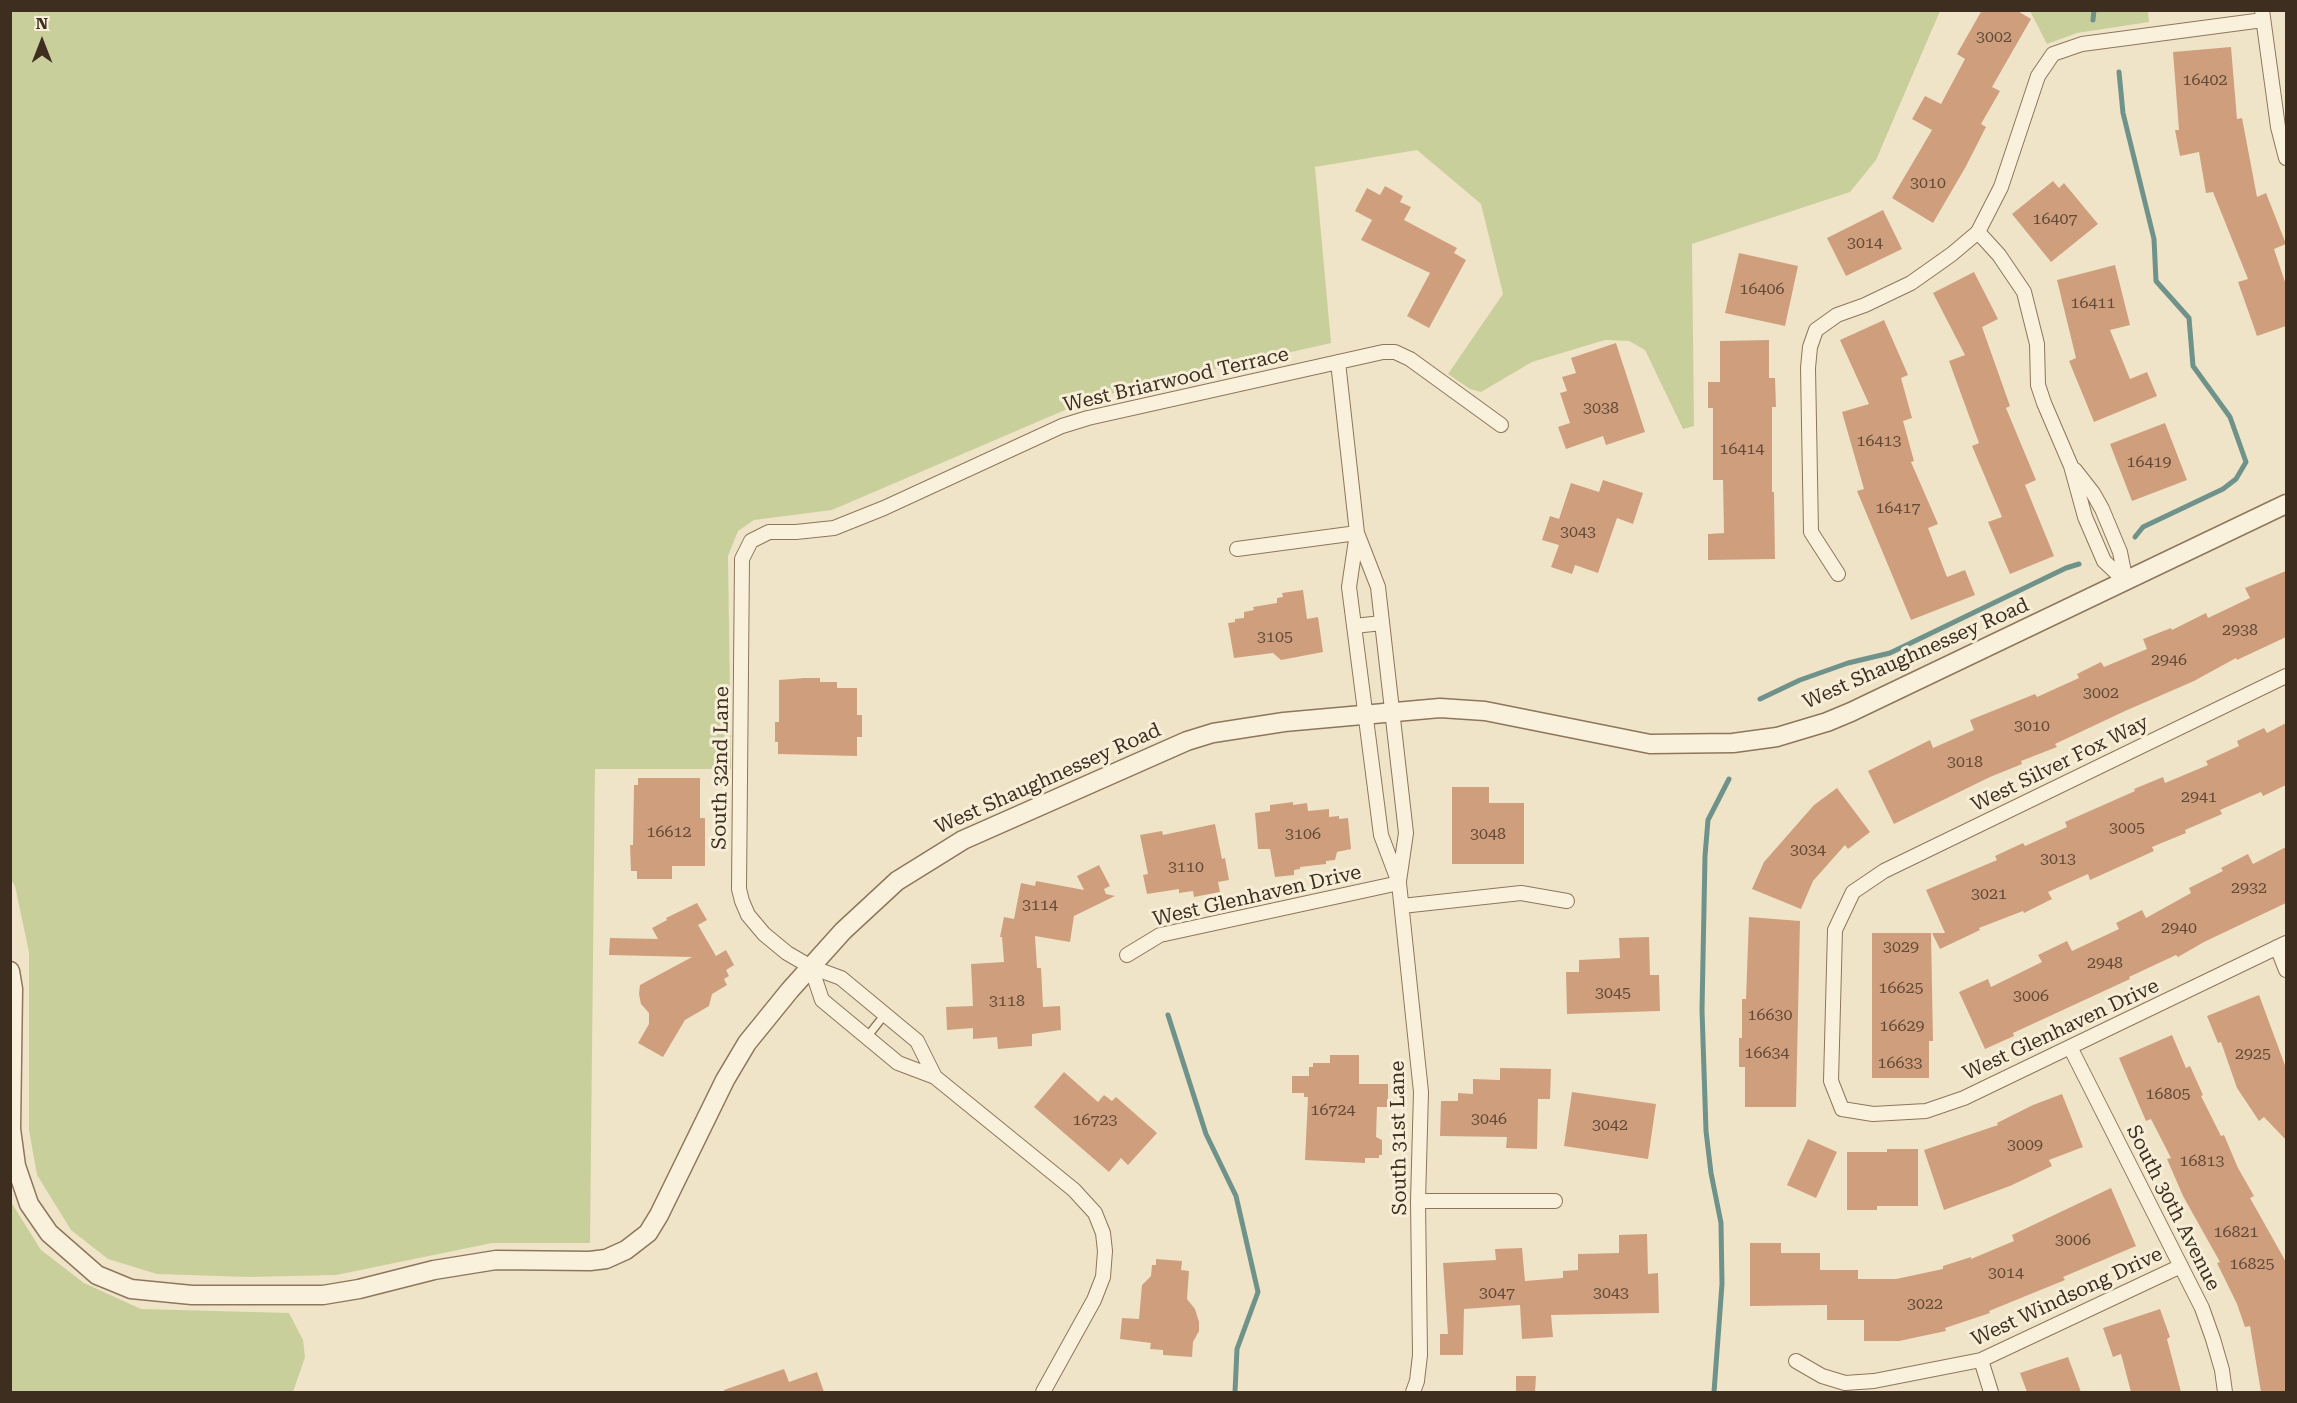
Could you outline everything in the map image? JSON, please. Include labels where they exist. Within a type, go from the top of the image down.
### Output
[{"type":"street","points":[[1838,574],[1811,532],[1808,368],[1810,347],[1816,330],[1837,315],[1865,305],[1911,283],[1978,232],[2001,187],[2038,76],[2052,54],[2082,44],[2263,15],[2278,127],[2286,158]]},
{"type":"street","points":[[1978,232],[1999,255],[2024,292],[2037,345],[2038,385],[2071,466],[2093,493],[2102,509],[2120,552],[2126,582]]},
{"type":"street","name":"West Briarwood Terrace","points":[[751,541],[769,532],[834,528],[884,508],[1062,426],[1088,418],[1383,352],[1395,352],[1410,359],[1501,425]]},
{"type":"street","name":"South 31st Lane","points":[[1338,362],[1357,533],[1349,587],[1381,835],[1399,883],[1421,1092],[1418,1202],[1420,1355],[1417,1382],[1413,1392]]},
{"type":"street","name":"West Shaughnessey Road","points":[[10,971],[13,989],[11,1129],[16,1166],[29,1204],[49,1233],[97,1275],[132,1289],[192,1295],[311,1295],[359,1289],[464,1264],[496,1260],[590,1261],[606,1259],[626,1250],[648,1233],[659,1215],[704,1118],[747,1043],[811,967],[843,931],[897,880],[963,840],[1187,741],[1274,723],[1440,708],[1485,711],[1650,744],[1682,745],[1755,741],[1804,729],[1844,715],[2286,504]]},
{"type":"street","points":[[1237,549],[1357,533]]},
{"type":"street","name":"South 31st Lane","points":[[1357,533],[1378,587],[1406,833],[1399,883]]},
{"type":"street","name":"South 32nd Lane","points":[[751,541],[742,559],[739,889],[748,915],[764,934],[811,967],[841,978],[886,1013],[917,1041],[935,1077]]},
{"type":"street","points":[[1354,626],[1382,623]]},
{"type":"street","name":"West Silver Fox Way","points":[[1842,1108],[1831,1081],[1835,930],[1853,892],[1884,871],[2286,676]]},
{"type":"street","points":[[1375,792],[1401,790]]},
{"type":"street","name":"West Glenhaven Drive","points":[[1127,955],[1160,935],[1399,883]]},
{"type":"street","points":[[1402,906],[1521,892],[1567,901]]},
{"type":"street","points":[[2282,945],[2286,970]]},
{"type":"street","name":"West Glenhaven Drive","points":[[1842,1108],[1873,1114],[1926,1111],[1964,1098],[2282,945]]},
{"type":"street","name":"South 32nd Lane","points":[[811,967],[822,1000],[898,1063],[935,1077],[1074,1190],[1095,1214],[1103,1233],[1106,1251],[1103,1277],[1094,1300],[1043,1392]]},
{"type":"street","name":"South 30th Avenue","points":[[2070,1047],[2202,1308],[2214,1339],[2225,1392]]},
{"type":"street","points":[[1418,1202],[1555,1201]]},
{"type":"street","name":"West Windsong Drive","points":[[1796,1360],[1822,1376],[1845,1383],[1874,1381],[1982,1360],[2181,1266]]},
{"type":"street","points":[[1982,1360],[1991,1392]]},
{"type":"lane","points":[[867,1038],[886,1013]]},
{"type":"green space","points":[[10,11],[1940,11],[1876,160],[1850,192],[1692,244],[1694,426],[1683,429],[1645,350],[1629,341],[1605,340],[1532,362],[1481,392],[1470,389],[1448,374],[1503,294],[1481,204],[1417,150],[1315,167],[1331,343],[1123,390],[1072,407],[832,510],[754,520],[738,531],[728,556],[731,769],[595,769],[590,1243],[492,1243],[336,1275],[249,1277],[157,1274],[108,1259],[71,1230],[37,1175],[29,1130],[29,952],[15,886],[10,879]]},
{"type":"green space","points":[[2030,11],[2148,11],[2149,22],[2077,33],[2047,44]]},
{"type":"green space","points":[[11,1202],[41,1250],[84,1283],[141,1309],[289,1313],[303,1340],[305,1357],[293,1392],[11,1392]]},
{"type":"building","points":[[1982,10],[2016,10],[2031,19],[1992,87],[2000,91],[1981,124],[1986,127],[1933,223],[1892,198],[1932,130],[1912,119],[1925,96],[1941,104],[1965,59],[1957,54]]},
{"type":"building","points":[[2231,47],[2237,119],[2242,118],[2257,197],[2266,193],[2286,244],[2274,249],[2286,285],[2286,326],[2257,336],[2238,282],[2248,279],[2213,192],[2206,193],[2199,152],[2180,156],[2175,130],[2179,130],[2173,52]]},
{"type":"building","points":[[2053,181],[2059,188],[2064,183],[2098,224],[2051,262],[2012,214]]},
{"type":"building","points":[[1385,186],[1403,196],[1400,202],[1411,207],[1404,220],[1457,248],[1454,253],[1466,260],[1429,328],[1407,316],[1430,273],[1361,240],[1372,220],[1355,211],[1367,188],[1380,195]]},
{"type":"building","points":[[1883,210],[1902,249],[1846,276],[1827,238]]},
{"type":"building","points":[[1739,253],[1798,266],[1785,326],[1725,313]]},
{"type":"building","points":[[2115,265],[2130,325],[2110,330],[2130,379],[2147,372],[2157,396],[2094,422],[2069,361],[2076,358],[2057,280]]},
{"type":"building","points":[[1974,272],[1998,319],[1982,327],[2010,406],[2006,408],[2036,480],[2025,485],[2054,556],[2010,574],[1988,522],[2002,517],[1972,446],[1979,443],[1949,361],[1965,355],[1933,293]]},
{"type":"building","points":[[1884,320],[1908,375],[1901,378],[1912,418],[1903,421],[1914,461],[1911,462],[1938,524],[1928,528],[1947,577],[1965,570],[1975,595],[1911,620],[1857,491],[1864,489],[1842,412],[1869,404],[1840,340]]},
{"type":"building","points":[[1769,340],[1769,378],[1775,378],[1776,407],[1772,407],[1775,559],[1708,560],[1708,534],[1724,533],[1723,480],[1713,480],[1713,408],[1708,408],[1708,382],[1720,382],[1720,341]]},
{"type":"building","points":[[1616,343],[1645,432],[1606,445],[1603,436],[1566,449],[1558,427],[1570,423],[1560,393],[1567,391],[1562,377],[1576,373],[1571,358]]},
{"type":"building","points":[[2165,423],[2187,480],[2132,501],[2110,444]]},
{"type":"building","points":[[1603,480],[1643,493],[1633,524],[1617,518],[1598,573],[1575,565],[1572,574],[1551,567],[1559,545],[1542,540],[1550,516],[1559,519],[1571,483],[1599,492]]},
{"type":"building","points":[[2286,571],[2286,637],[2237,660],[2236,658],[2194,681],[2055,744],[2057,747],[2021,761],[2022,764],[1990,777],[1894,824],[1868,771],[1930,740],[1933,748],[1974,730],[1970,720],[2035,694],[2037,697],[2079,678],[2077,674],[2101,662],[2104,667],[2147,649],[2143,639],[2171,628],[2172,630],[2206,613],[2208,618],[2250,598],[2245,588]]},
{"type":"building","points":[[1303,590],[1307,619],[1318,617],[1323,652],[1281,660],[1273,653],[1234,658],[1228,623],[1244,618],[1244,612],[1254,610],[1253,607],[1277,603],[1277,598],[1283,597],[1282,593]]},
{"type":"building","points":[[820,678],[820,682],[837,682],[837,688],[857,688],[857,715],[862,715],[862,737],[857,737],[857,756],[778,754],[778,742],[775,742],[775,722],[779,722],[779,680]]},
{"type":"building","points":[[2286,723],[2286,785],[2263,796],[2261,792],[2220,810],[2222,814],[2185,830],[2186,833],[2152,847],[2154,851],[2090,880],[2088,874],[2048,892],[2052,899],[2024,913],[2023,911],[1979,928],[1980,930],[1940,949],[1932,933],[1945,933],[1926,890],[1997,860],[1995,856],[2023,843],[2025,846],[2067,827],[2065,822],[2135,791],[2134,789],[2163,777],[2165,783],[2208,765],[2206,761],[2239,746],[2237,741],[2264,728],[2267,733]]},
{"type":"building","points":[[638,778],[700,778],[700,818],[705,818],[705,866],[672,866],[672,879],[637,879],[637,871],[631,871],[630,845],[633,845],[634,785],[638,785]]},
{"type":"building","points":[[1452,787],[1489,787],[1489,803],[1524,803],[1524,864],[1452,864]]},
{"type":"building","points":[[1837,788],[1870,832],[1848,849],[1845,845],[1813,881],[1801,909],[1752,889],[1764,862],[1814,805]]},
{"type":"building","points":[[1293,802],[1293,805],[1307,803],[1308,811],[1329,809],[1329,817],[1348,818],[1351,849],[1337,852],[1335,860],[1326,861],[1326,864],[1300,867],[1294,870],[1294,875],[1275,877],[1270,849],[1258,849],[1255,813],[1270,811],[1270,805]]},
{"type":"building","points":[[1215,824],[1229,880],[1218,882],[1220,892],[1194,897],[1193,891],[1179,893],[1179,889],[1147,894],[1143,875],[1148,874],[1140,835],[1162,831],[1163,835]]},
{"type":"building","points":[[2286,847],[2286,903],[2178,957],[2176,955],[2013,1033],[2014,1036],[1985,1049],[1959,992],[1988,979],[1991,987],[2042,962],[2038,955],[2067,941],[2072,951],[2119,929],[2116,923],[2142,910],[2146,918],[2191,893],[2189,888],[2223,871],[2221,868],[2248,854],[2253,864]]},
{"type":"building","points":[[1099,865],[1110,886],[1104,889],[1106,894],[1115,896],[1074,916],[1070,942],[1035,936],[1037,968],[1041,968],[1043,1007],[1060,1006],[1061,1030],[1032,1034],[1032,1046],[998,1049],[997,1037],[973,1039],[973,1028],[947,1030],[946,1007],[973,1006],[971,964],[1004,962],[1002,937],[1000,937],[1004,917],[1014,919],[1021,883],[1035,886],[1036,881],[1084,890],[1077,876]]},
{"type":"building","points":[[697,903],[707,920],[698,925],[716,956],[726,950],[734,965],[726,970],[729,976],[724,979],[727,985],[712,994],[709,1006],[685,1020],[663,1057],[638,1043],[649,1024],[649,1013],[641,1004],[640,985],[692,957],[609,955],[610,938],[658,939],[652,928],[667,920],[666,918]]},
{"type":"building","points":[[1749,917],[1800,921],[1796,1107],[1745,1107],[1745,1067],[1739,1067],[1739,1038],[1742,1038],[1742,999],[1746,999]]},
{"type":"building","points":[[1872,933],[1931,933],[1933,1041],[1929,1041],[1929,1078],[1872,1078]]},
{"type":"building","points":[[1649,937],[1650,975],[1659,975],[1660,1011],[1567,1014],[1566,972],[1579,972],[1579,960],[1620,958],[1619,938]]},
{"type":"building","points":[[2259,995],[2286,1068],[2286,1140],[2264,1117],[2259,1121],[2237,1088],[2221,1042],[2218,1043],[2207,1016]]},
{"type":"building","points":[[2172,1035],[2186,1068],[2190,1066],[2203,1095],[2201,1096],[2221,1136],[2224,1135],[2238,1168],[2254,1196],[2250,1198],[2286,1262],[2286,1392],[2261,1392],[2250,1326],[2245,1327],[2237,1304],[2217,1263],[2220,1262],[2183,1196],[2167,1159],[2171,1158],[2151,1119],[2146,1121],[2119,1058]]},
{"type":"building","points":[[1330,1055],[1359,1055],[1359,1084],[1388,1084],[1388,1107],[1377,1107],[1376,1137],[1382,1140],[1382,1155],[1379,1155],[1379,1158],[1365,1158],[1365,1163],[1305,1160],[1308,1097],[1304,1097],[1304,1093],[1292,1093],[1292,1076],[1309,1076],[1309,1067],[1313,1067],[1313,1063],[1330,1063]]},
{"type":"building","points":[[1500,1068],[1551,1069],[1550,1099],[1538,1099],[1537,1149],[1506,1148],[1507,1137],[1440,1136],[1441,1101],[1458,1101],[1458,1093],[1473,1094],[1473,1079],[1500,1080]]},
{"type":"building","points":[[1064,1072],[1098,1102],[1104,1095],[1112,1101],[1116,1097],[1157,1133],[1128,1165],[1121,1158],[1109,1172],[1034,1107]]},
{"type":"building","points":[[1572,1092],[1656,1104],[1648,1159],[1564,1146]]},
{"type":"building","points":[[2062,1094],[2083,1147],[2049,1160],[2052,1166],[2010,1186],[1944,1210],[1924,1150],[1998,1125],[1997,1123],[2033,1105]]},
{"type":"building","points":[[1808,1139],[1837,1152],[1816,1198],[1787,1185]]},
{"type":"building","points":[[1887,1149],[1918,1149],[1918,1206],[1877,1206],[1877,1210],[1847,1210],[1847,1152],[1887,1152]]},
{"type":"building","points":[[2111,1188],[2136,1246],[2063,1277],[2065,1280],[1989,1311],[1990,1313],[1945,1328],[1946,1331],[1899,1341],[1864,1341],[1864,1320],[1827,1320],[1827,1305],[1750,1306],[1750,1243],[1781,1243],[1781,1253],[1820,1253],[1820,1270],[1858,1270],[1858,1279],[1896,1279],[1943,1269],[1943,1266],[1971,1257],[1971,1259],[2014,1241],[2012,1235]]},
{"type":"building","points":[[1647,1234],[1648,1274],[1658,1273],[1659,1313],[1551,1315],[1553,1337],[1522,1339],[1520,1305],[1464,1309],[1463,1355],[1440,1355],[1440,1334],[1448,1334],[1443,1263],[1496,1260],[1495,1249],[1522,1248],[1525,1281],[1563,1278],[1563,1271],[1578,1270],[1578,1254],[1619,1253],[1619,1235]]},
{"type":"building","points":[[1156,1259],[1182,1261],[1181,1270],[1189,1271],[1187,1299],[1195,1309],[1199,1322],[1199,1331],[1193,1342],[1192,1357],[1163,1355],[1163,1350],[1150,1349],[1151,1343],[1120,1339],[1122,1318],[1139,1319],[1142,1285],[1151,1276],[1152,1265],[1156,1265]]},
{"type":"building","points":[[2160,1309],[2170,1337],[2167,1339],[2181,1392],[2131,1392],[2121,1354],[2113,1357],[2103,1328]]},
{"type":"building","points":[[2068,1357],[2081,1392],[2027,1392],[2020,1373]]},
{"type":"building","points":[[784,1369],[789,1382],[817,1372],[824,1392],[724,1392],[724,1390]]},
{"type":"building","points":[[1516,1376],[1536,1376],[1535,1392],[1516,1392]]},
{"type":"waterway","points":[[2093,20],[2094,10]]},
{"type":"waterway","points":[[2119,72],[2123,113],[2154,239],[2156,281],[2189,318],[2193,366],[2230,417],[2246,462],[2236,479],[2223,489],[2143,527],[2135,537]]},
{"type":"waterway","points":[[1760,699],[1800,680],[1848,663],[1890,653],[2066,568],[2079,564]]},
{"type":"waterway","points":[[1714,1392],[1722,1284],[1721,1223],[1711,1173],[1706,1131],[1702,1010],[1705,856],[1708,820],[1729,779]]},
{"type":"waterway","points":[[1168,1015],[1206,1134],[1236,1196],[1258,1292],[1237,1349],[1235,1392]]}]
